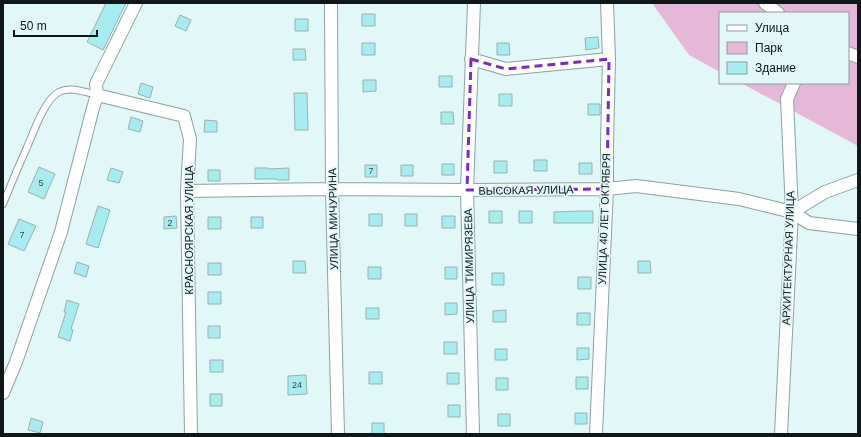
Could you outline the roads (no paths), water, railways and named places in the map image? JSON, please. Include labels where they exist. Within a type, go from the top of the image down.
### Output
[{"type":"street","points":[[3,393],[16,362],[61,232],[97,95],[96,84],[136,3]]},
{"type":"street","name":"УЛИЦА МИЧУРИНА","points":[[331,3],[332,189],[338,434]]},
{"type":"street","name":"УЛИЦА ТИМИРЯЗЕВА","points":[[473,434],[467,190],[474,3]]},
{"type":"street","name":"УЛИЦА 40 ЛЕТ ОКТЯБРЯ","points":[[596,434],[607,189],[609,59],[607,3]]},
{"type":"street","points":[[765,3],[777,12]]},
{"type":"street","points":[[471,59],[506,69],[609,59]]},
{"type":"street","name":"АРХИТЕКТУРНАЯ УЛИЦА","points":[[781,434],[792,212],[787,99],[794,84]]},
{"type":"street","name":"КРАСНОЯРСКАЯ УЛИЦА","points":[[97,95],[184,116],[190,139],[187,191],[191,434]]},
{"type":"street","points":[[792,212],[826,192],[858,180]]},
{"type":"street","name":"ВЫСОКАЯ УЛИЦА","points":[[187,191],[332,189],[607,189],[636,186],[739,199],[792,212],[809,223],[858,229]]},
{"type":"lane","points":[[3,204],[42,113],[51,99],[57,93],[64,90],[81,91],[97,95]]}]
